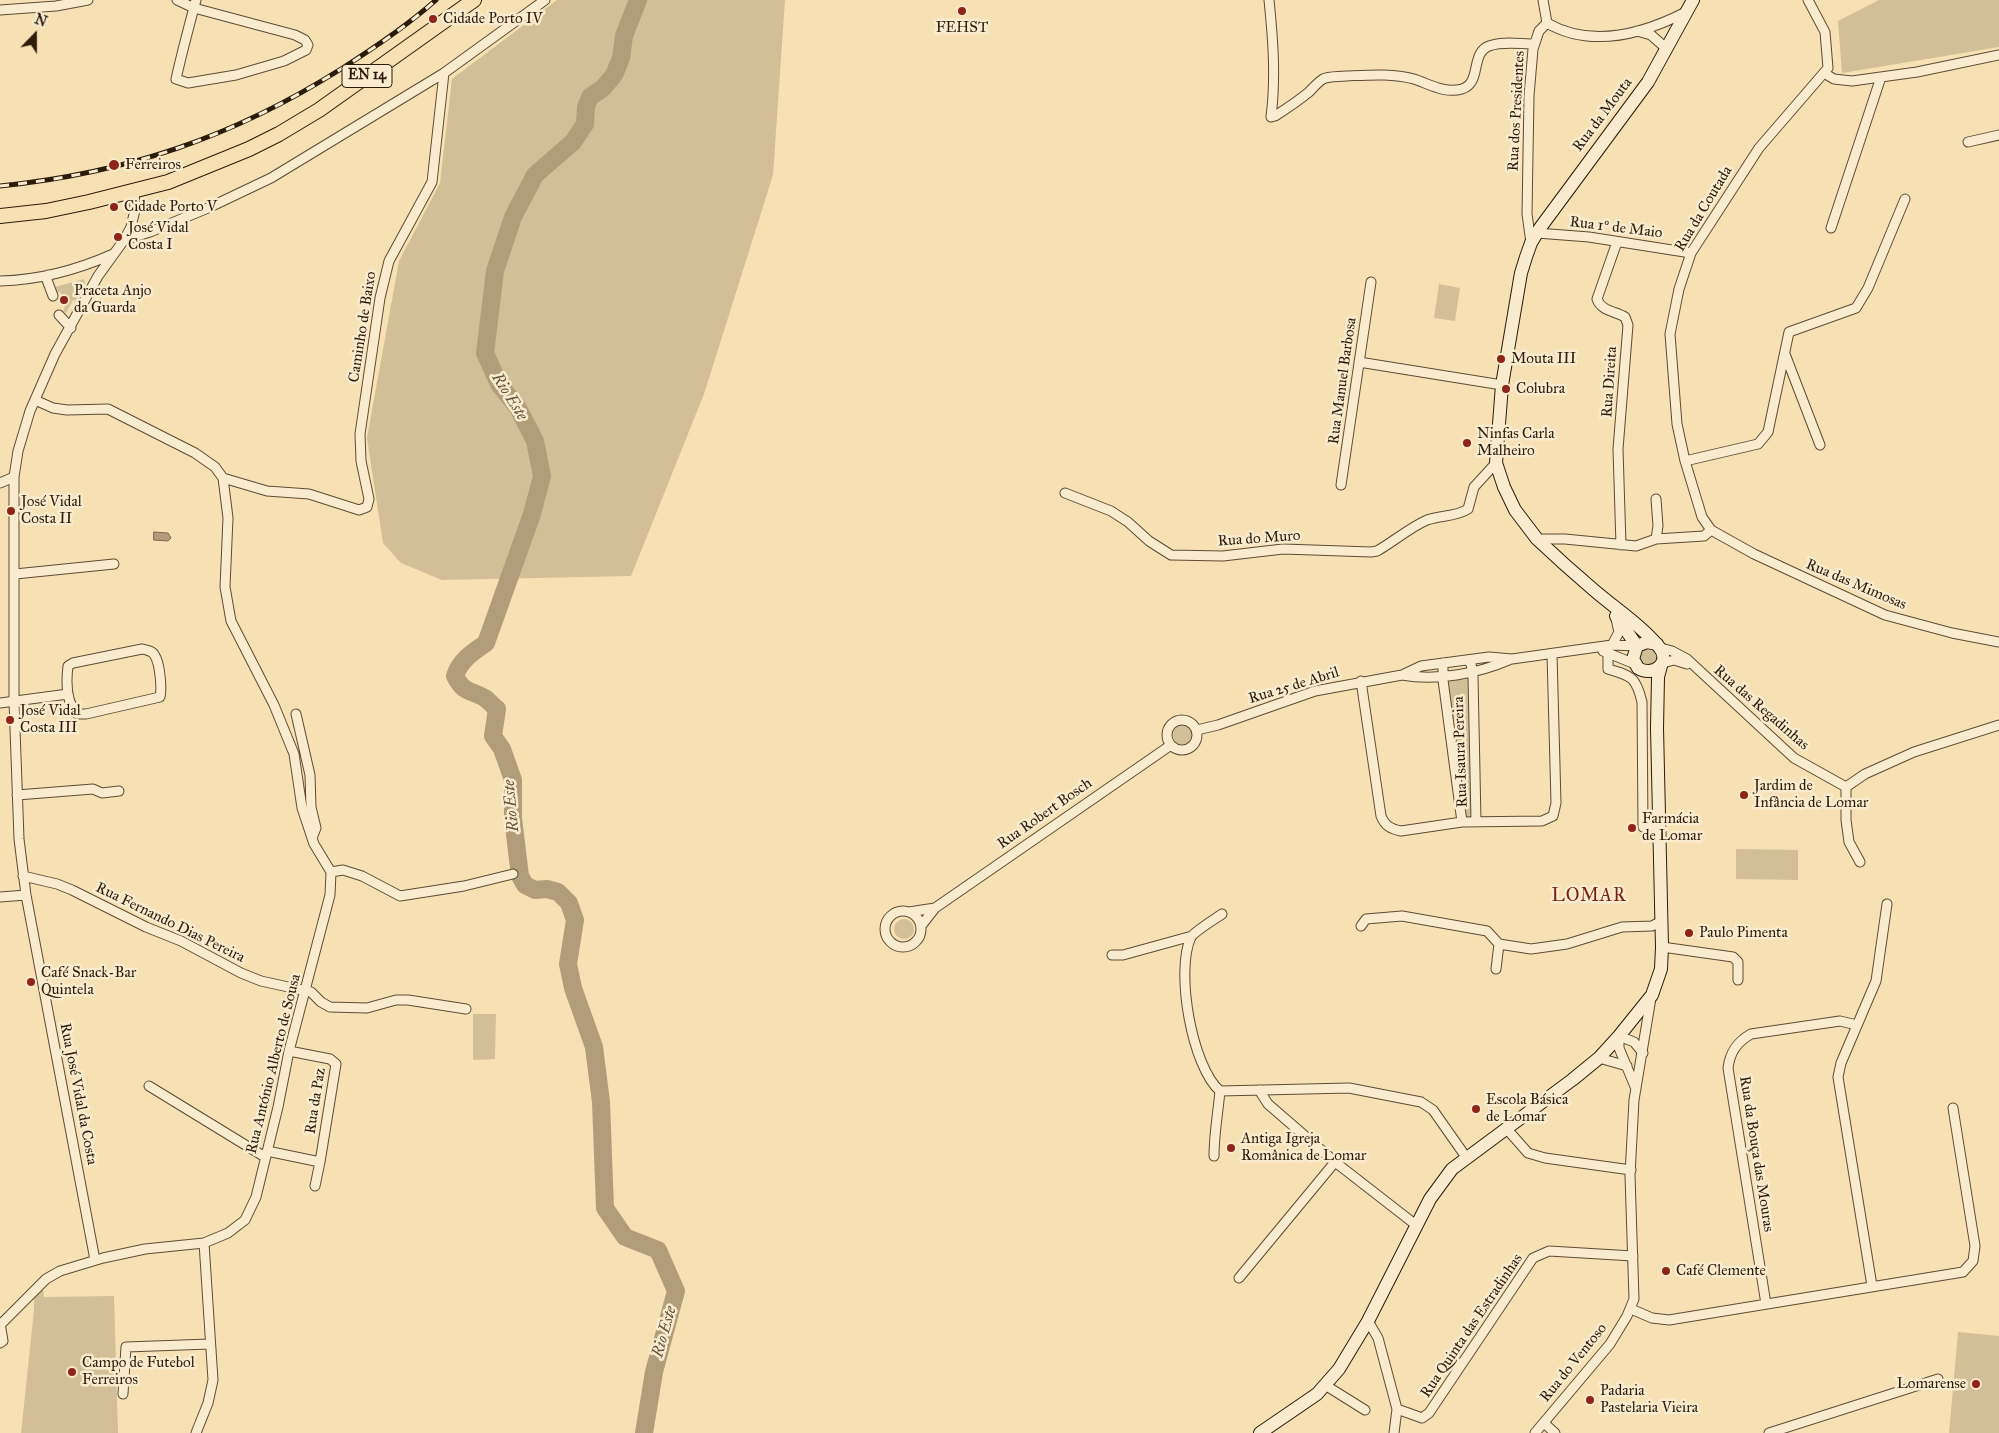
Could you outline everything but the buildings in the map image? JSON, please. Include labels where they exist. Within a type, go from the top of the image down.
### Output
[{"type":"main road","name":"EN 14","points":[[0,216],[55,209],[89,202],[168,182],[205,168],[279,134],[319,110],[474,0]]},
{"type":"main road","name":"Rua da Mouta","points":[[1496,464],[1502,385],[1521,273],[1532,235],[1648,82],[1693,0]]},
{"type":"main road","points":[[1260,1433],[1317,1394],[1339,1370],[1368,1321],[1430,1199],[1452,1169],[1599,1058],[1652,995],[1661,969],[1662,922],[1657,728],[1658,677],[1663,653],[1659,646],[1537,539],[1515,510],[1496,464]]},
{"type":"main road","points":[[1594,590],[1613,612],[1637,646]]},
{"type":"main road","points":[[1657,728],[1652,695],[1633,655],[1637,646],[1647,642],[1659,646]]},
{"type":"main road","points":[[1639,667],[1649,672],[1662,664]]},
{"type":"street","points":[[0,10],[56,6],[88,0]]},
{"type":"street","points":[[177,0],[195,4],[295,35],[305,40],[308,45],[306,50],[284,61],[236,75],[188,83],[176,79],[195,4]]},
{"type":"street","points":[[124,240],[150,232],[208,208],[270,178],[444,73],[545,0]]},
{"type":"street","points":[[1269,0],[1274,47],[1274,88],[1271,117],[1296,102],[1323,80],[1331,77],[1376,74],[1398,76],[1444,89],[1462,89],[1473,80],[1478,60],[1482,51],[1487,47],[1496,44],[1534,44]]},
{"type":"street","points":[[1543,0],[1547,23],[1576,35],[1613,36],[1637,31],[1661,24],[1686,12]]},
{"type":"street","points":[[1808,0],[1825,32],[1828,68],[1824,73],[1834,79],[1852,81],[1917,72],[1999,55]]},
{"type":"street","name":"Rua dos Presidentes","points":[[1532,235],[1527,214],[1529,96],[1534,44],[1539,31],[1547,23]]},
{"type":"street","points":[[1637,31],[1651,35],[1667,48]]},
{"type":"street","name":"Caminho de Baixo","points":[[223,478],[266,490],[309,494],[359,510],[367,507],[369,499],[361,461],[360,434],[380,298],[389,261],[432,182],[444,73]]},
{"type":"street","name":"Rua da Coutada","points":[[1711,530],[1702,517],[1677,424],[1670,334],[1679,289],[1691,253],[1759,148],[1824,73]]},
{"type":"street","points":[[1831,228],[1881,77]]},
{"type":"street","points":[[1968,142],[1999,135]]},
{"type":"street","points":[[59,315],[71,328],[98,276],[131,227],[135,210],[134,190]]},
{"type":"street","points":[[1686,461],[1758,444],[1768,432],[1789,332],[1856,308],[1868,288],[1905,199]]},
{"type":"street","name":"Rua 1º de Maio","points":[[1532,235],[1589,237],[1691,253]]},
{"type":"street","name":"Rua Direita","points":[[1618,242],[1597,299],[1599,304],[1605,309],[1625,317],[1628,325],[1618,449],[1621,545]]},
{"type":"street","points":[[0,281],[48,275],[82,267],[114,254]]},
{"type":"street","points":[[48,275],[47,280],[53,296]]},
{"type":"street","name":"Rua Manuel Barbosa","points":[[1341,484],[1372,282]]},
{"type":"street","name":"Rua José Vidal da Costa","points":[[71,328],[55,354],[35,400],[22,434],[14,477],[14,701],[19,839],[23,876],[95,1260]]},
{"type":"street","points":[[1784,354],[1820,445]]},
{"type":"street","points":[[1359,362],[1502,385]]},
{"type":"street","points":[[35,400],[53,408],[67,410],[108,409],[195,453],[215,467],[223,478],[228,518],[225,587],[231,621],[274,705],[294,754],[302,808],[312,838],[332,872],[344,870],[362,876],[400,896],[464,886],[513,874]]},
{"type":"street","name":"Rua do Muro","points":[[1065,493],[1111,511],[1128,522],[1149,542],[1171,555],[1222,556],[1283,549],[1377,551],[1424,522],[1438,516],[1461,514],[1468,510],[1474,487],[1496,464]]},
{"type":"street","points":[[0,483],[14,477]]},
{"type":"street","points":[[1656,499],[1658,526],[1656,539]]},
{"type":"street","points":[[1537,539],[1565,539],[1636,546],[1656,539],[1704,536],[1711,530]]},
{"type":"street","name":"Rua das Mimosas","points":[[1711,530],[1754,554],[1885,615],[1952,634],[1999,642]]},
{"type":"street","points":[[15,574],[114,564]]},
{"type":"street","points":[[1613,612],[1619,632],[1610,649],[1608,669],[1628,676],[1638,684],[1642,702],[1643,827],[1660,826]]},
{"type":"street","name":"Rua 25 de Abril","points":[[1197,730],[1218,725],[1315,691],[1402,675],[1421,666],[1489,657],[1512,659],[1593,648],[1610,649],[1637,646]]},
{"type":"street","name":"Rua das Regadinhas","points":[[1659,646],[1687,659],[1794,758],[1846,787]]},
{"type":"street","points":[[142,649],[150,650],[156,656],[162,690],[160,697],[86,714],[77,714],[70,707],[68,694],[68,666],[73,663],[142,649]]},
{"type":"street","points":[[1610,649],[1639,667]]},
{"type":"street","points":[[1476,821],[1542,821],[1553,816],[1556,803],[1552,654]]},
{"type":"street","name":"Rua 25 de Abril","points":[[1402,675],[1419,678],[1442,676],[1492,668],[1512,659]]},
{"type":"street","points":[[1468,660],[1472,671]]},
{"type":"street","name":"Rua das Regadinhas","points":[[1662,664],[1674,660],[1685,663],[1698,671]]},
{"type":"street","points":[[1442,676],[1443,663]]},
{"type":"street","name":"Rua Isaura Pereira","points":[[1442,676],[1462,822],[1476,821],[1472,671]]},
{"type":"street","points":[[1361,682],[1381,816],[1384,823],[1392,829],[1401,831],[1462,822]]},
{"type":"street","points":[[0,703],[68,694]]},
{"type":"street","points":[[296,714],[310,775],[311,807],[316,828],[312,838]]},
{"type":"street","points":[[1187,721],[1197,730],[1195,743],[1188,749],[1179,749],[1171,745],[1168,733],[1174,723],[1187,721]]},
{"type":"street","points":[[1860,862],[1849,842],[1846,820],[1846,787],[1865,774],[1914,752],[1999,725]]},
{"type":"street","name":"Rua Robert Bosch","points":[[935,908],[897,912],[888,919],[885,930],[890,941],[899,947],[910,946],[918,939],[921,926],[935,908],[1171,745]]},
{"type":"street","points":[[17,795],[93,789],[102,793],[119,791]]},
{"type":"street","name":"Rua António Alberto de Sousa","points":[[0,1324],[46,1280],[60,1271],[95,1260],[145,1250],[207,1242],[228,1233],[245,1220],[256,1197],[278,1107],[289,1050],[330,895],[332,872]]},
{"type":"street","name":"Rua Fernando Dias Pereira","points":[[23,876],[57,884],[72,890],[125,917],[197,949],[241,974],[261,981],[306,990]]},
{"type":"street","points":[[0,897],[26,895]]},
{"type":"street","points":[[1872,1286],[1838,1077],[1841,1063],[1876,981],[1887,904]]},
{"type":"street","points":[[909,912],[918,919],[921,926]]},
{"type":"street","points":[[1112,955],[1123,955],[1192,936],[1222,914]]},
{"type":"street","points":[[1360,926],[1366,919],[1402,916],[1487,931],[1499,944],[1530,949],[1567,944],[1622,927],[1652,926],[1662,922]]},
{"type":"street","points":[[1192,936],[1185,964],[1184,992],[1190,1022],[1206,1073],[1211,1083],[1220,1091],[1349,1088],[1421,1102],[1433,1110],[1466,1157]]},
{"type":"street","points":[[1496,969],[1499,944]]},
{"type":"street","points":[[1662,947],[1734,957],[1738,962],[1738,980]]},
{"type":"street","points":[[306,990],[330,1007],[367,1008],[396,1000],[408,1000],[466,1009]]},
{"type":"street","points":[[1652,995],[1636,1090],[1631,1170],[1634,1294],[1631,1309],[1652,1318],[1669,1320],[1963,1272],[1973,1261],[1975,1246],[1953,1108]]},
{"type":"street","name":"Rua da Bouça das Mouras","points":[[1766,1304],[1728,1068],[1729,1058],[1741,1040],[1752,1034],[1840,1020],[1857,1025]]},
{"type":"street","points":[[1636,1090],[1619,1048],[1619,1036],[1634,1042],[1643,1052]]},
{"type":"street","name":"Rua da Paz","points":[[289,1050],[330,1059],[336,1064],[315,1186]]},
{"type":"street","points":[[1599,1058],[1627,1066]]},
{"type":"street","points":[[149,1086],[266,1154],[320,1162]]},
{"type":"street","points":[[1259,1090],[1268,1104],[1335,1162],[1416,1225]]},
{"type":"street","points":[[1214,1156],[1214,1136],[1220,1091]]},
{"type":"street","points":[[1506,1128],[1528,1153],[1545,1158],[1631,1170]]},
{"type":"street","points":[[1239,1278],[1335,1162]]},
{"type":"street","points":[[196,1433],[208,1403],[213,1380],[207,1242]]},
{"type":"street","name":"Rua Quinta das Estradinhas","points":[[1397,1409],[1422,1418],[1429,1413],[1533,1258],[1548,1250],[1633,1256]]},
{"type":"street","name":"Rua do Ventoso","points":[[1535,1433],[1610,1344],[1631,1309]]},
{"type":"street","points":[[1368,1321],[1378,1338],[1397,1409],[1394,1433]]},
{"type":"street","points":[[0,1324],[3,1341],[0,1343]]},
{"type":"street","points":[[123,1394],[126,1347],[210,1344]]},
{"type":"street","points":[[1769,1433],[1788,1431],[1938,1379]]},
{"type":"street","points":[[1325,1385],[1365,1410]]},
{"type":"street","points":[[1544,1423],[1554,1433]]},
{"type":"shaded area","points":[[557,0],[785,0],[773,175],[704,394],[631,576],[442,580],[401,563],[383,543],[367,438],[399,261],[440,183],[452,79]]},
{"type":"shaded area","points":[[1879,0],[1999,0],[1999,47],[1842,73],[1838,21]]},
{"type":"shaded area","points":[[84,279],[85,283],[69,316],[75,301],[73,300],[66,313],[63,311],[67,302],[55,287]]},
{"type":"shaded area","points":[[1439,284],[1460,288],[1455,321],[1434,318]]},
{"type":"shaded area","points":[[154,532],[168,533],[171,538],[168,541],[154,540]]},
{"type":"shaded area","points":[[1652,648],[1659,657],[1654,665],[1644,666],[1640,661],[1639,654],[1643,649]]},
{"type":"shaded area","points":[[1469,679],[1473,817],[1464,818],[1448,681]]},
{"type":"shaded area","points":[[1183,725],[1190,728],[1193,735],[1190,742],[1183,745],[1176,742],[1173,735],[1176,728]]},
{"type":"shaded area","points":[[1736,849],[1798,850],[1798,880],[1736,879]]},
{"type":"shaded area","points":[[900,919],[908,919],[914,925],[914,933],[908,939],[900,939],[894,933],[894,925]]},
{"type":"shaded area","points":[[473,1014],[496,1014],[495,1059],[473,1060]]},
{"type":"shaded area","name":"Campo de Futebol Ferreiros","points":[[43,1289],[44,1297],[114,1296],[118,1433],[21,1433],[34,1296]]},
{"type":"shaded area","name":"Lomarense","points":[[1958,1332],[1999,1336],[1999,1433],[1949,1433]]},
{"type":"waterway","name":"Rio Este","points":[[638,0],[624,36],[621,58],[614,75],[603,88],[590,97],[586,107],[585,124],[573,142],[535,175],[513,217],[495,271],[485,353],[499,384],[518,408],[535,441],[542,476],[532,514],[486,643],[460,665],[455,676],[464,688],[485,698],[497,709],[493,736],[502,749],[513,780],[513,818],[520,876],[525,885],[535,890],[547,889],[558,892],[569,903],[575,920],[568,964],[573,988],[594,1047],[601,1102],[605,1208],[625,1237],[658,1250],[676,1291],[654,1372],[644,1433]]},
{"type":"railway","points":[[0,186],[92,172],[178,148],[219,132],[301,93],[341,69],[414,19],[436,0]]},
{"type":"place","name":"FEHST","points":[[962,11]]},
{"type":"place","name":"Cidade Porto IV","points":[[433,19]]},
{"type":"place","name":"Ferreiros","points":[[114,165]]},
{"type":"place","name":"Cidade Porto V","points":[[114,207]]},
{"type":"place","name":"José Vidal Costa I","points":[[118,237]]},
{"type":"place","name":"Praceta Anjo da Guarda","points":[[64,300]]},
{"type":"place","name":"Mouta III","points":[[1501,359]]},
{"type":"place","name":"Colubra","points":[[1506,389]]},
{"type":"place","name":"Ninfas Carla Malheiro","points":[[1467,443]]},
{"type":"place","name":"José Vidal Costa II","points":[[11,511]]},
{"type":"place","name":"José Vidal Costa III","points":[[10,720]]},
{"type":"place","name":"Jardim de Infância de Lomar","points":[[1744,795]]},
{"type":"place","name":"Farmácia de Lomar","points":[[1632,828]]},
{"type":"place","name":"Paulo Pimenta","points":[[1689,933]]},
{"type":"place","name":"Café Snack-Bar Quintela","points":[[31,982]]},
{"type":"place","name":"Escola Básica de Lomar","points":[[1476,1109]]},
{"type":"place","name":"Antiga Igreja Românica de Lomar","points":[[1231,1148]]},
{"type":"place","name":"Café Clemente","points":[[1666,1271]]},
{"type":"place","name":"Campo de Futebol Ferreiros","points":[[72,1372]]},
{"type":"place","name":"Lomarense","points":[[1976,1384]]},
{"type":"place","name":"Padaria Pastelaria Vieira","points":[[1590,1400]]},
{"type":"district","name":"LOMAR","points":[[1589,897]]}]
